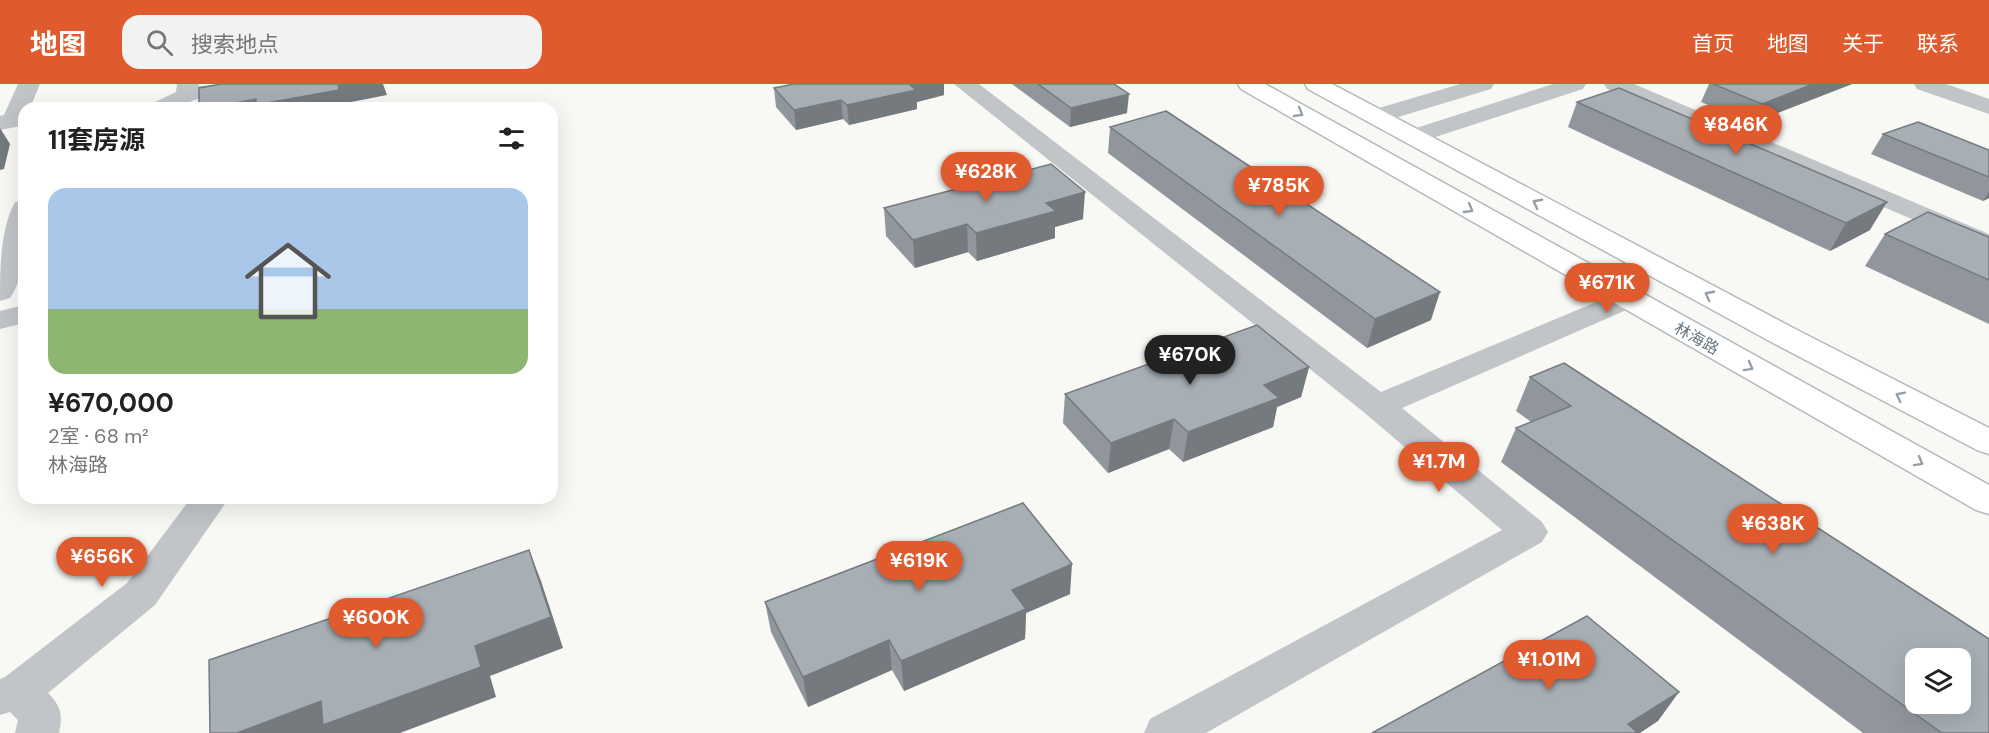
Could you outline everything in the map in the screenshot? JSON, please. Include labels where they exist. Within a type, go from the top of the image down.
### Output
[{"type":"main road","name":"林海路","points":[[1249,84],[1989,501]]},
{"type":"main road","points":[[1316,84],[1786,337],[1989,442]]},
{"type":"street","points":[[21,102],[29,84]]},
{"type":"street","points":[[169,102],[187,89],[241,84]]},
{"type":"street","points":[[965,84],[1378,406],[1529,532],[1166,733]]},
{"type":"street","points":[[1377,116],[1483,84]]},
{"type":"street","points":[[1415,136],[1575,84]]},
{"type":"street","points":[[1615,84],[1989,244]]},
{"type":"street","points":[[1925,84],[1989,107]]},
{"type":"street","points":[[12,123],[18,109]]},
{"type":"street","points":[[0,292],[18,229]]},
{"type":"street","points":[[1378,406],[1628,299]]},
{"type":"street","points":[[0,320],[18,316]]},
{"type":"street","points":[[37,733],[41,715],[9,694],[141,594],[207,504]]},
{"type":"building","points":[[221,84],[338,84],[339,90],[273,102],[256,102],[256,99],[241,102],[199,102],[199,88]]},
{"type":"building","points":[[794,84],[909,84],[916,90],[847,105],[841,100],[794,110],[774,88]]},
{"type":"building","points":[[1038,84],[1114,84],[1129,94],[1071,108]]},
{"type":"building","points":[[1713,84],[1813,84],[1762,104]]},
{"type":"building","points":[[1619,88],[1887,202],[1846,223],[1577,102]]},
{"type":"building","points":[[1166,111],[1440,292],[1375,319],[1110,127]]},
{"type":"building","points":[[1918,122],[1989,150],[1989,177],[1883,134]]},
{"type":"building","points":[[1051,164],[1085,192],[1046,203],[1056,211],[976,233],[967,224],[913,240],[884,208]]},
{"type":"building","points":[[1928,212],[1989,237],[1989,280],[1885,234]]},
{"type":"building","points":[[1257,325],[1309,367],[1264,385],[1279,398],[1188,432],[1174,419],[1111,443],[1065,394]]},
{"type":"building","points":[[1564,363],[1989,639],[1989,733],[1942,733],[1915,714],[1971,714],[1971,648],[1905,648],[1905,707],[1516,428],[1571,406],[1530,377]]},
{"type":"building","points":[[1023,503],[1072,564],[1012,590],[1026,609],[901,661],[889,640],[803,677],[765,602]]},
{"type":"building","points":[[529,550],[551,617],[475,646],[481,667],[323,725],[321,701],[237,733],[210,733],[209,660]]},
{"type":"building","points":[[1587,616],[1679,692],[1628,724],[1638,733],[1372,733]]}]
